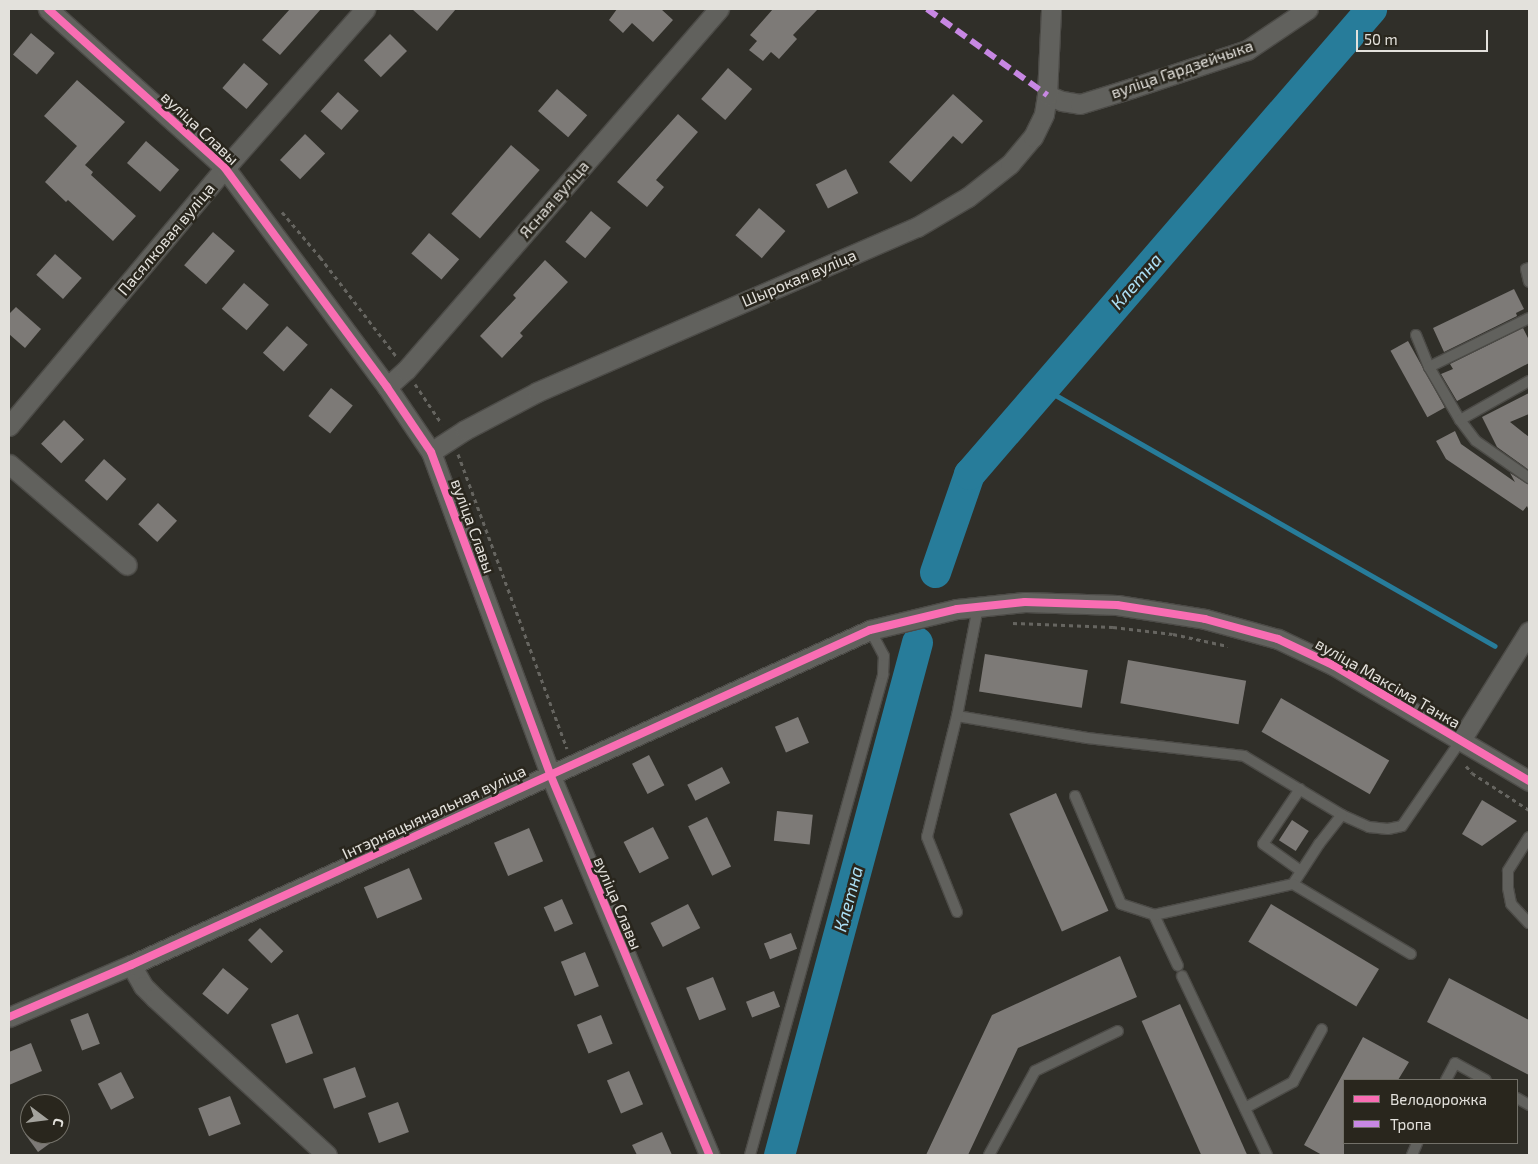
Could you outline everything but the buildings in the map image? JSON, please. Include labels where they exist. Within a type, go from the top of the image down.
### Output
[{"type":"street","name":"вуліца Славы","points":[[48,9],[225,168],[387,387],[431,452],[550,774],[708,1155]]},
{"type":"street","name":"Пасялковая вуліца","points":[[9,426],[225,168],[365,9]]},
{"type":"street","name":"Ясная вуліца","points":[[387,387],[406,370],[719,9]]},
{"type":"street","name":"Шырокая вуліца","points":[[431,452],[465,430],[537,392],[916,227],[968,197],[1010,164],[1033,137],[1044,114],[1047,94],[1051,9]]},
{"type":"street","name":"вуліца Гардзейчыка","points":[[1047,94],[1062,101],[1080,104],[1141,85],[1247,50],[1308,9]]},
{"type":"street","points":[[9,464],[127,565]]},
{"type":"street","name":"вуліца Максіма Танка","points":[[870,630],[914,618],[978,607],[1025,602],[1117,605],[1206,619],[1269,636],[1334,665],[1456,747],[1529,781]]},
{"type":"street","name":"Інтэрнацыянальная вуліца","points":[[9,1017],[131,965],[870,630]]},
{"type":"street","points":[[1456,747],[1529,630]]},
{"type":"street","points":[[131,965],[143,986],[155,998],[327,1155]]},
{"type":"lane","points":[[1529,268],[1526,269],[1529,282]]},
{"type":"lane","points":[[1429,367],[1529,318]]},
{"type":"lane","points":[[1416,335],[1429,367],[1460,420],[1476,441],[1529,478]]},
{"type":"lane","points":[[1460,420],[1529,381]]},
{"type":"lane","points":[[957,912],[927,837],[957,716],[978,607]]},
{"type":"lane","points":[[750,1155],[883,674],[884,656],[870,630]]},
{"type":"lane","points":[[957,716],[1087,738],[1244,756],[1342,815],[1369,827],[1388,829],[1402,826],[1456,747]]},
{"type":"lane","points":[[1300,789],[1263,844],[1301,871]]},
{"type":"lane","points":[[1075,796],[1121,904],[1154,915],[1293,884],[1411,954]]},
{"type":"lane","points":[[1293,884],[1342,815]]},
{"type":"lane","points":[[1529,837],[1508,871],[1508,888],[1511,904],[1529,922]]},
{"type":"lane","points":[[1154,915],[1178,966]]},
{"type":"lane","points":[[1182,976],[1267,1155]]},
{"type":"lane","points":[[1244,1108],[1293,1082],[1322,1029]]},
{"type":"lane","points":[[990,1155],[1035,1070],[1118,1031]]},
{"type":"lane","points":[[1447,1079],[1455,1063],[1484,1079]]},
{"type":"lane","points":[[1518,1099],[1529,1105]]},
{"type":"path","points":[[1012,623],[1112,627],[1174,634],[1237,648]]},
{"type":"path","points":[[1456,747],[1462,762],[1472,773],[1529,810]]},
{"type":"waterway","name":"Клетна","points":[[935,572],[969,474],[1371,9]]},
{"type":"waterway","points":[[1043,388],[1495,646]]},
{"type":"waterway","name":"Клетна","points":[[779,1155],[917,642]]},
{"type":"marked path","points":[[927,9],[1047,95]]},
{"type":"cycle path","points":[[48,9],[225,168],[387,387],[431,452],[550,774],[709,1155]]},
{"type":"cycle path","points":[[9,1017],[131,965],[870,630],[957,609],[1025,602],[1117,605],[1205,619],[1278,639],[1333,665],[1529,781]]}]
